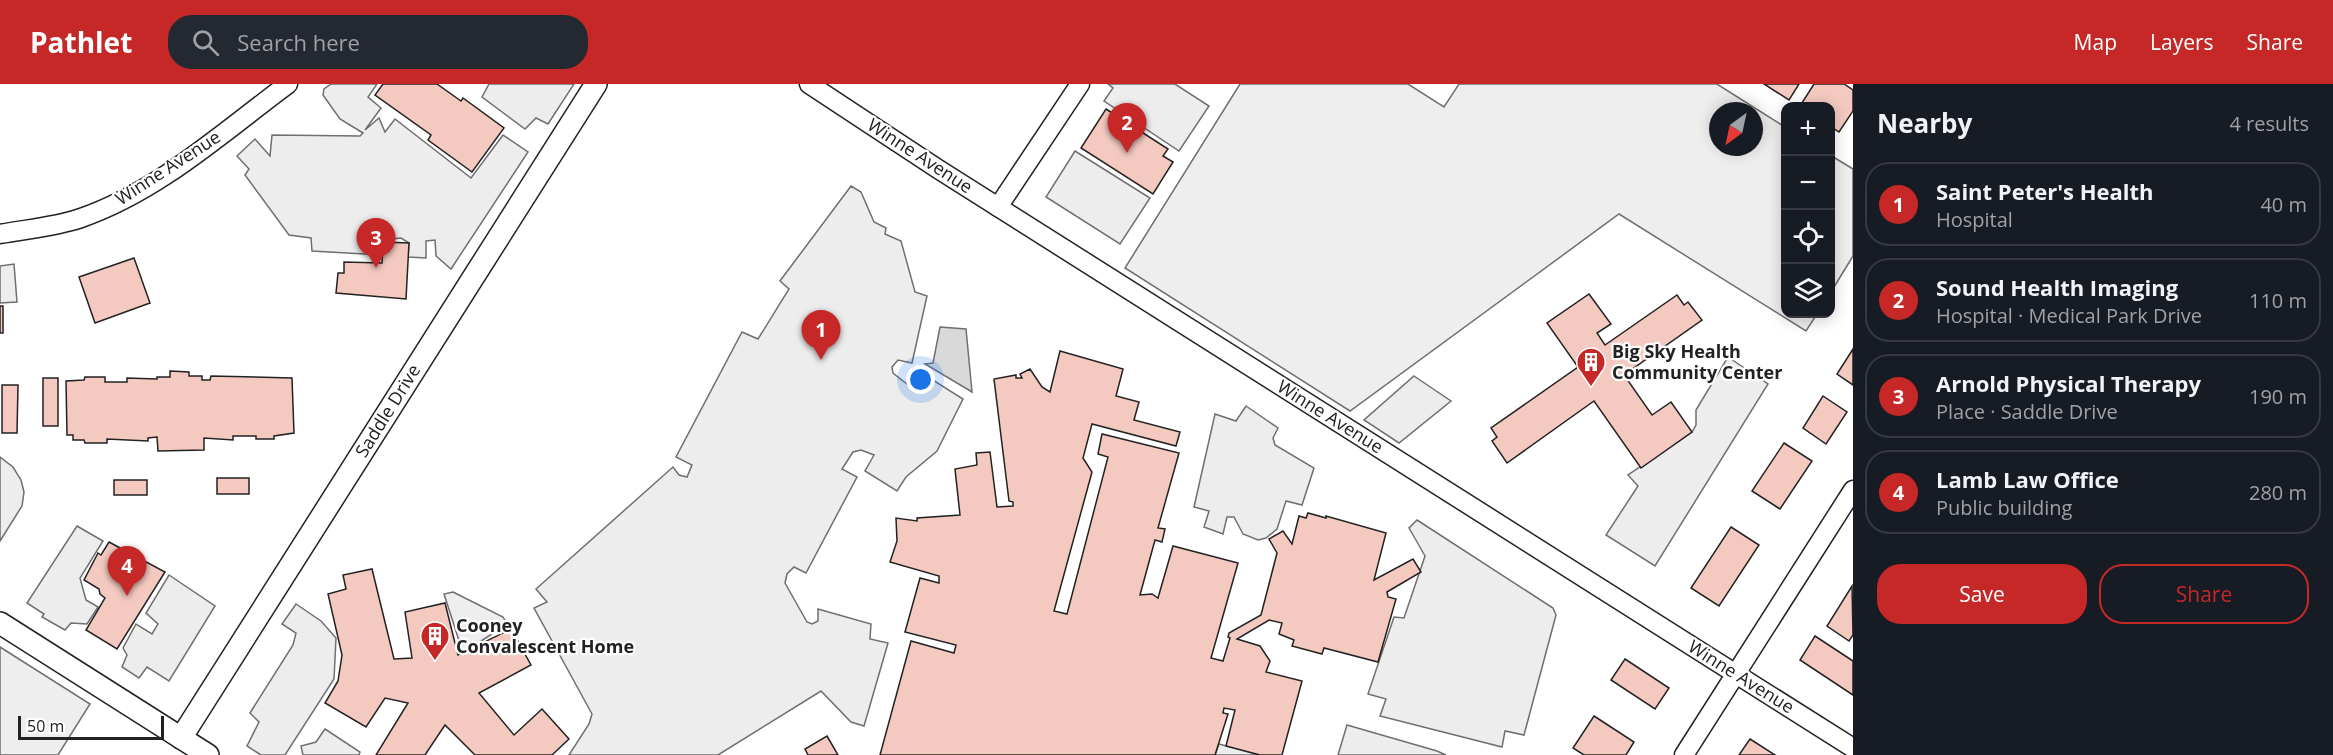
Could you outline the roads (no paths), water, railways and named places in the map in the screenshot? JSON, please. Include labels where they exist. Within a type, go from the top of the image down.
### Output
[{"type":"street","name":"Winne Avenue","points":[[0,234],[79,219],[114,205],[172,170],[288,84]]},
{"type":"street","name":"Saddle Drive","points":[[181,738],[596,84]]},
{"type":"street","name":"Winne Avenue","points":[[809,84],[998,207],[1853,748]]},
{"type":"street","points":[[998,207],[1080,84]]},
{"type":"street","points":[[1684,755],[1853,490]]},
{"type":"street","points":[[0,623],[208,755]]},
{"type":"place","name":"Sound Health Imaging","points":[[1127,153]]},
{"type":"place","name":"Arnold Physical Therapy","points":[[376,268]]},
{"type":"place","name":"Saint Peter's Health","points":[[821,360]]},
{"type":"place","name":"Big Sky Health Community Center","points":[[1591,388]]},
{"type":"place","name":"Lamb Law Office","points":[[127,596]]},
{"type":"place","name":"Cooney Convalescent Home","points":[[435,662]]}]
